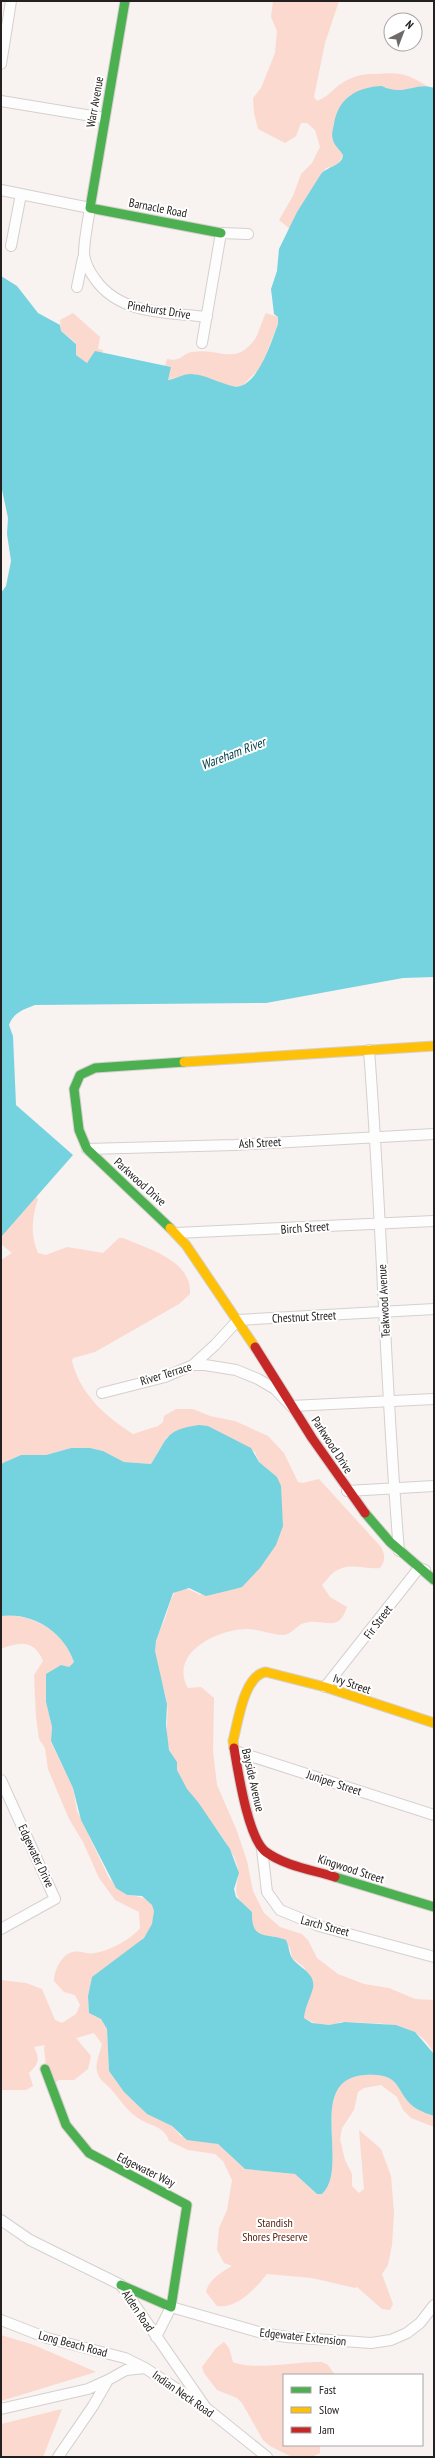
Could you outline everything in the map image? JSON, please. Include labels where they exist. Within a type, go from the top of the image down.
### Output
[{"type":"street","points":[[1,64],[11,1]]},
{"type":"street","name":"Warr Avenue","points":[[90,208],[104,118],[125,1]]},
{"type":"street","points":[[1,101],[104,118]]},
{"type":"street","points":[[1,190],[90,208]]},
{"type":"street","points":[[11,246],[21,194]]},
{"type":"street","name":"Barnacle Road","points":[[90,208],[221,233]]},
{"type":"street","name":"Pinehurst Drive","points":[[90,208],[84,254],[86,265],[103,290],[117,301],[133,307],[207,317]]},
{"type":"street","points":[[202,343],[221,233],[248,234]]},
{"type":"street","points":[[77,288],[84,254]]},
{"type":"street","name":"Parkwood Drive","points":[[434,1046],[106,1067],[87,1070],[77,1079],[74,1097],[79,1130],[87,1149],[176,1233],[238,1320],[291,1406],[347,1491],[370,1520],[399,1551],[434,1580]]},
{"type":"street","name":"Teakwood Avenue","points":[[369,1050],[386,1312],[388,1401],[393,1488],[399,1551]]},
{"type":"street","name":"Ash Street","points":[[87,1149],[374,1138],[434,1134]]},
{"type":"street","name":"Birch Street","points":[[176,1233],[247,1232],[434,1221]]},
{"type":"street","name":"Chestnut Street","points":[[238,1320],[434,1309]]},
{"type":"street","points":[[193,1365],[216,1345],[238,1320]]},
{"type":"street","name":"River Terrace","points":[[102,1393],[165,1377],[193,1365],[220,1367],[251,1376],[275,1389],[291,1406]]},
{"type":"street","points":[[291,1406],[434,1399]]},
{"type":"street","points":[[347,1491],[434,1486]]},
{"type":"street","points":[[419,1568],[434,1573]]},
{"type":"street","name":"Fir Street","points":[[325,1688],[419,1568]]},
{"type":"street","name":"Ivy Street","points":[[261,1673],[270,1672],[434,1723]]},
{"type":"street","name":"Bayside Avenue","points":[[261,1673],[252,1680],[244,1699],[234,1735],[235,1751],[253,1834],[262,1849]]},
{"type":"street","name":"Juniper Street","points":[[235,1751],[434,1815]]},
{"type":"street","name":"Edgewater Drive","points":[[1,1780],[56,1899],[1,1929]]},
{"type":"street","name":"Kingwood Street","points":[[262,1849],[288,1863],[434,1907]]},
{"type":"street","name":"Larch Street","points":[[262,1849],[267,1892],[280,1910],[319,1926],[434,1957]]},
{"type":"street","name":"Edgewater Way","points":[[45,2069],[66,2125],[89,2153],[123,2173],[167,2193],[187,2205],[174,2279],[171,2306]]},
{"type":"street","name":"Alden Road","points":[[1,2220],[30,2240],[121,2285],[206,2408]]},
{"type":"street","points":[[121,2285],[171,2306],[156,2337]]},
{"type":"street","name":"Edgewater Extension","points":[[171,2306],[262,2334],[371,2343],[391,2340],[407,2333],[420,2323],[434,2305]]},
{"type":"street","name":"Long Beach Road","points":[[1,2320],[47,2338],[125,2358],[145,2368]]},
{"type":"street","name":"Indian Neck Road","points":[[1,2409],[88,2389],[126,2370],[145,2368],[206,2408],[267,2457]]},
{"type":"street","points":[[58,2457],[93,2406],[108,2380]]},
{"type":"green space","points":[[273,1],[339,1],[325,43],[314,97],[317,101],[347,80],[363,75],[385,73],[404,75],[409,76],[427,86],[396,92],[382,86],[333,141],[343,155],[338,165],[326,168],[297,212],[290,229],[279,220],[293,196],[301,174],[312,163],[320,147],[315,130],[307,123],[301,123],[296,136],[285,143],[258,129],[254,113],[253,98],[261,88],[275,53],[277,31],[271,17]]},
{"type":"green space","points":[[73,313],[100,337],[98,349],[103,350],[102,355],[87,363],[76,355],[76,343],[61,331],[60,320]]},
{"type":"green space","points":[[266,313],[278,317],[278,324],[261,367],[243,385],[234,387],[194,374],[167,380],[171,367],[165,366],[167,359],[179,359],[188,353],[202,351],[226,354],[241,352],[255,339]]},
{"type":"green space","points":[[26,1187],[38,1199],[34,1212],[33,1233],[35,1246],[38,1253],[46,1255],[67,1247],[103,1253],[119,1238],[123,1238],[167,1257],[184,1272],[189,1282],[190,1294],[179,1304],[95,1352],[73,1358],[72,1361],[81,1384],[95,1403],[113,1420],[133,1434],[158,1426],[163,1422],[164,1416],[176,1409],[193,1409],[210,1416],[235,1421],[268,1436],[284,1453],[298,1482],[303,1483],[319,1479],[381,1547],[384,1560],[380,1568],[345,1567],[333,1573],[322,1585],[330,1597],[347,1607],[339,1620],[334,1623],[304,1623],[286,1635],[247,1629],[223,1633],[210,1638],[199,1645],[190,1654],[185,1664],[184,1675],[188,1688],[201,1687],[214,1698],[213,1751],[217,1785],[237,1831],[247,1861],[253,1891],[264,1913],[280,1927],[302,1934],[308,1940],[317,1958],[338,1974],[364,1984],[389,1988],[415,1999],[434,2000],[434,2054],[427,2042],[417,2034],[393,2025],[340,2022],[332,2025],[322,2025],[304,2018],[305,2006],[309,2000],[305,1968],[292,1958],[290,1948],[281,1938],[261,1935],[254,1928],[251,1923],[252,1912],[238,1898],[236,1892],[238,1868],[235,1859],[219,1832],[187,1790],[177,1771],[177,1764],[169,1749],[167,1738],[167,1704],[157,1666],[155,1644],[172,1598],[178,1590],[183,1589],[190,1590],[200,1595],[283,1521],[277,1478],[259,1462],[255,1452],[208,1426],[167,1437],[151,1464],[124,1462],[103,1451],[90,1448],[71,1448],[46,1455],[21,1455],[1,1465],[1,1260],[12,1253],[1,1244],[1,1193]]},
{"type":"green space","name":"Standish Shores Preserve","points":[[11,1615],[32,1620],[50,1629],[64,1643],[70,1652],[74,1662],[69,1667],[64,1667],[46,1702],[52,1727],[51,1742],[73,1788],[77,1811],[109,1878],[126,1895],[143,1898],[150,1902],[154,1910],[154,1921],[142,1940],[92,1978],[88,1996],[89,2013],[101,2019],[107,2029],[109,2071],[124,2092],[147,2114],[172,2126],[181,2136],[218,2144],[245,2169],[295,2174],[317,2194],[322,2194],[330,2181],[332,2165],[332,2107],[337,2091],[347,2080],[365,2075],[378,2075],[387,2077],[393,2081],[410,2103],[417,2109],[434,2116],[434,2127],[411,2118],[403,2110],[397,2097],[381,2085],[364,2088],[358,2092],[354,2110],[342,2128],[340,2139],[345,2160],[352,2174],[352,2186],[359,2193],[364,2189],[359,2130],[381,2149],[391,2176],[394,2213],[392,2245],[388,2265],[382,2274],[393,2304],[390,2310],[382,2309],[357,2287],[355,2288],[312,2278],[267,2274],[245,2297],[232,2304],[217,2306],[206,2292],[212,2280],[232,2266],[224,2263],[217,2250],[219,2228],[227,2210],[232,2180],[223,2161],[215,2154],[188,2150],[169,2141],[167,2136],[161,2130],[136,2117],[128,2109],[100,2079],[97,2065],[102,2044],[94,2033],[76,2038],[91,2056],[88,2069],[74,2080],[59,2080],[53,2084],[46,2067],[45,2045],[34,2047],[38,2061],[29,2073],[33,2086],[26,2090],[1,2090],[1,1980],[26,1983],[42,1989],[55,2020],[62,2023],[76,2014],[80,2005],[75,1995],[64,1992],[54,1981],[57,1968],[62,1959],[69,1953],[73,1952],[92,1953],[107,1950],[132,1936],[140,1928],[139,1912],[115,1900],[99,1878],[83,1842],[69,1819],[48,1769],[45,1748],[39,1739],[36,1717],[34,1675],[43,1661],[35,1649],[25,1644],[14,1645],[1,1649],[1,1616]]},
{"type":"green space","points":[[1,2335],[34,2345],[96,2372],[1,2401]]},
{"type":"green space","points":[[224,2342],[229,2348],[233,2362],[241,2365],[263,2366],[322,2362],[328,2365],[334,2374],[283,2374],[283,2446],[320,2446],[320,2453],[312,2457],[292,2457],[270,2446],[263,2440],[242,2403],[237,2398],[217,2390],[204,2373],[202,2367],[216,2348]]},
{"type":"green space","points":[[62,2409],[43,2457],[1,2457],[1,2424]]},
{"type":"water","name":"Wareham River","points":[[382,86],[397,90],[422,86],[434,88],[434,977],[403,978],[266,1003],[35,1005],[19,1012],[13,1017],[9,1025],[13,1036],[16,1105],[73,1155],[1,1237],[1,593],[6,586],[11,561],[7,534],[8,518],[1,485],[1,276],[17,286],[38,313],[60,325],[61,331],[76,344],[76,355],[87,363],[95,351],[171,367],[168,380],[185,375],[196,374],[232,386],[241,386],[248,382],[256,374],[262,364],[278,324],[278,317],[274,314],[271,289],[277,271],[279,249],[297,212],[321,174],[342,159],[343,155],[335,144],[332,136],[336,115],[344,101],[350,96],[365,89]]},
{"type":"water","points":[[199,1425],[208,1426],[251,1448],[259,1462],[277,1477],[281,1486],[283,1526],[276,1545],[260,1568],[242,1587],[206,1596],[189,1588],[173,1593],[156,1641],[155,1651],[167,1704],[166,1725],[169,1750],[177,1762],[177,1770],[187,1789],[198,1802],[230,1849],[239,1873],[234,1889],[236,1897],[252,1912],[254,1928],[262,1934],[286,1940],[292,1958],[312,1978],[313,1988],[306,2007],[304,2018],[312,2023],[329,2025],[345,2022],[396,2025],[415,2032],[434,2054],[434,2116],[419,2110],[410,2103],[393,2081],[387,2077],[365,2075],[347,2080],[337,2091],[332,2107],[332,2165],[330,2181],[322,2194],[317,2194],[295,2174],[245,2169],[218,2144],[187,2140],[172,2126],[147,2114],[124,2092],[109,2071],[107,2029],[101,2019],[89,2013],[88,1996],[92,1977],[144,1938],[152,1924],[154,1911],[152,1905],[142,1896],[127,1895],[116,1888],[81,1820],[73,1788],[51,1741],[52,1727],[46,1702],[46,1674],[61,1665],[69,1667],[74,1662],[69,1651],[55,1633],[46,1626],[24,1617],[1,1616],[1,1465],[3,1463],[21,1455],[46,1455],[71,1448],[90,1448],[103,1451],[124,1462],[151,1464],[168,1437],[179,1430]]},
{"type":"traffic: fast","points":[[125,1],[90,208],[221,233]]},
{"type":"traffic: fast","points":[[170,1228],[87,1149],[79,1130],[74,1089],[80,1075],[95,1068],[184,1062]]},
{"type":"traffic: fast","points":[[365,1513],[390,1542],[434,1580]]},
{"type":"traffic: fast","points":[[335,1877],[434,1907]]},
{"type":"traffic: fast","points":[[45,2069],[66,2125],[89,2153],[187,2205],[171,2307],[121,2285]]},
{"type":"traffic: slow","points":[[184,1062],[434,1046]]},
{"type":"traffic: slow","points":[[170,1228],[186,1245],[255,1347]]},
{"type":"traffic: slow","points":[[234,1748],[233,1741],[237,1723],[247,1690],[252,1681],[258,1675],[266,1672],[325,1687],[434,1723]]},
{"type":"traffic: jam","points":[[255,1347],[312,1438],[365,1513]]},
{"type":"traffic: jam","points":[[234,1748],[241,1788],[249,1819],[254,1834],[260,1845],[266,1852],[282,1861],[335,1877]]}]
